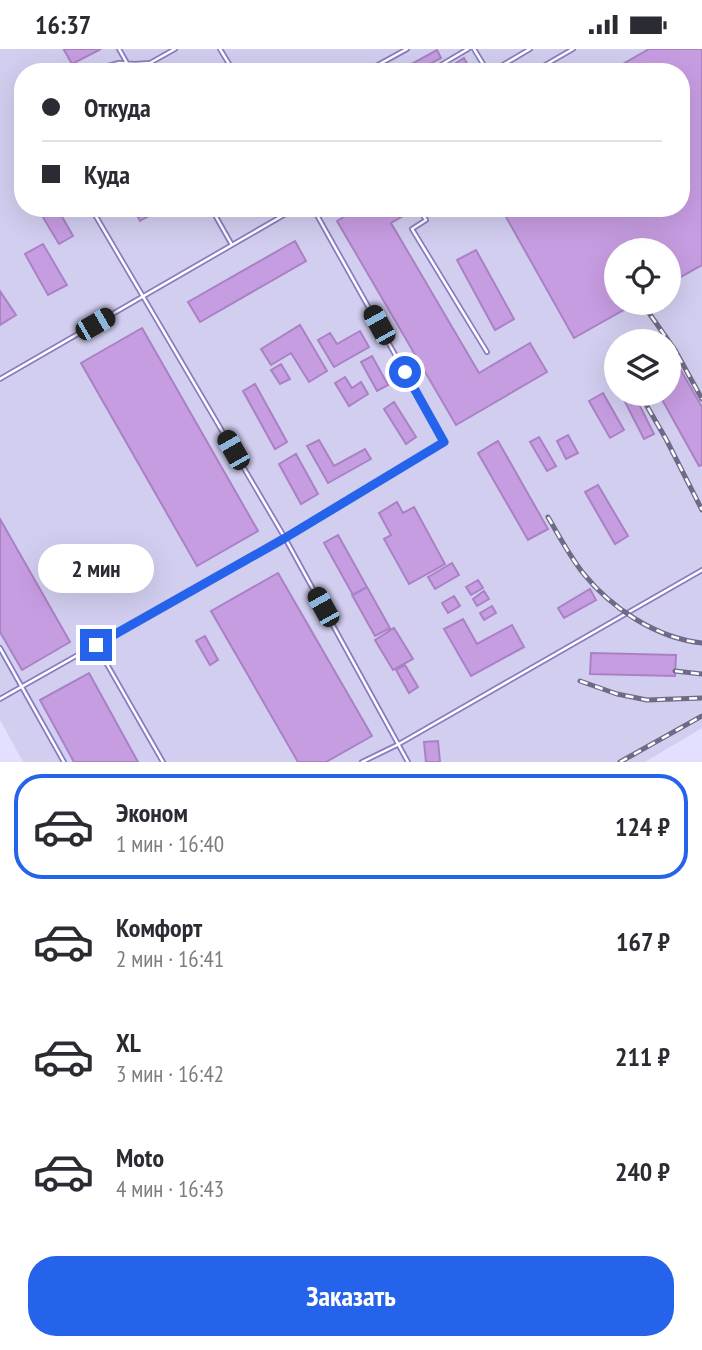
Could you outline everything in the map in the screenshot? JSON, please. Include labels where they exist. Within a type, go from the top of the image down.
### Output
[{"type":"lane","points":[[150,63],[175,49]]},
{"type":"lane","points":[[383,63],[407,49]]},
{"type":"lane","points":[[505,63],[530,49]]},
{"type":"lane","points":[[549,63],[573,49]]},
{"type":"lane","points":[[444,63],[466,50]]},
{"type":"lane","points":[[97,217],[285,538],[408,762]]},
{"type":"lane","points":[[216,217],[232,245]]},
{"type":"lane","points":[[0,379],[280,217]]},
{"type":"lane","points":[[0,698],[285,538],[444,442],[318,217]]},
{"type":"lane","points":[[424,217],[426,220],[412,229],[486,352]]},
{"type":"lane","points":[[362,762],[702,571]]},
{"type":"lane","points":[[96,645],[163,762]]},
{"type":"lane","points":[[0,648],[64,762]]},
{"type":"shaded area","points":[[0,49],[702,49],[702,728],[645,762],[23,762],[0,720]]},
{"type":"building","points":[[67,49],[101,49],[74,63],[64,50]]},
{"type":"building","points":[[649,49],[702,49],[702,265],[681,277],[681,238],[604,238],[604,315],[615,315],[574,338],[506,217],[690,217],[690,63],[625,63]]},
{"type":"building","points":[[437,50],[441,58],[432,63],[413,63]]},
{"type":"building","points":[[43,217],[62,217],[73,236],[59,244]]},
{"type":"building","points":[[344,217],[401,217],[391,223],[479,373],[530,343],[547,372],[456,425],[337,221]]},
{"type":"building","points":[[295,241],[306,261],[200,322],[188,302]]},
{"type":"building","points":[[43,244],[67,285],[48,295],[25,254]]},
{"type":"building","points":[[476,250],[514,319],[495,330],[457,260]]},
{"type":"building","points":[[0,291],[16,315],[0,325]]},
{"type":"building","points":[[300,325],[327,371],[309,382],[291,353],[271,365],[261,349]]},
{"type":"building","points":[[142,328],[258,531],[197,566],[81,363]]},
{"type":"building","points":[[360,331],[369,347],[334,367],[318,340],[330,333],[337,344]]},
{"type":"building","points":[[372,356],[388,385],[377,391],[361,362]]},
{"type":"building","points":[[281,364],[290,379],[280,384],[271,370]]},
{"type":"building","points":[[681,371],[702,407],[702,465],[699,466],[666,406],[681,406]]},
{"type":"building","points":[[345,377],[352,388],[361,382],[368,394],[349,406],[335,383]]},
{"type":"building","points":[[255,384],[287,442],[275,449],[243,391]]},
{"type":"building","points":[[603,393],[604,406],[610,406],[624,430],[610,438],[589,401]]},
{"type":"building","points":[[394,402],[416,437],[406,444],[384,409]]},
{"type":"building","points":[[627,406],[640,406],[654,434],[644,439]]},
{"type":"building","points":[[568,435],[578,453],[566,459],[557,441]]},
{"type":"building","points":[[539,437],[556,466],[547,471],[530,442]]},
{"type":"building","points":[[319,440],[334,466],[365,449],[371,459],[328,483],[307,446]]},
{"type":"building","points":[[498,441],[548,529],[528,540],[478,453]]},
{"type":"building","points":[[296,454],[318,494],[301,504],[279,464]]},
{"type":"building","points":[[598,485],[628,536],[615,544],[585,492]]},
{"type":"building","points":[[397,502],[403,513],[414,507],[445,564],[409,584],[384,539],[391,535],[379,513]]},
{"type":"building","points":[[0,519],[70,642],[22,670],[0,632]]},
{"type":"building","points":[[338,535],[367,587],[353,595],[324,543]]},
{"type":"building","points":[[452,563],[459,575],[435,589],[428,577]]},
{"type":"building","points":[[278,573],[372,736],[326,762],[298,762],[211,611]]},
{"type":"building","points":[[478,580],[483,588],[471,595],[466,587]]},
{"type":"building","points":[[367,587],[390,628],[375,636],[352,595]]},
{"type":"building","points":[[590,589],[596,600],[564,618],[558,608]]},
{"type":"building","points":[[484,591],[489,599],[477,606],[473,599]]},
{"type":"building","points":[[454,596],[460,606],[448,613],[442,603]]},
{"type":"building","points":[[492,606],[496,613],[484,620],[480,613]]},
{"type":"building","points":[[463,619],[477,644],[512,625],[524,647],[471,676],[444,629]]},
{"type":"building","points":[[394,628],[413,659],[393,670],[375,640]]},
{"type":"building","points":[[205,636],[218,660],[210,665],[196,641]]},
{"type":"building","points":[[591,653],[676,655],[675,676],[590,674]]},
{"type":"building","points":[[405,665],[418,687],[409,693],[396,670]]},
{"type":"building","points":[[89,673],[138,762],[74,762],[40,700]]},
{"type":"building","points":[[438,741],[440,762],[426,762],[424,742]]},
{"type":"railway","points":[[650,315],[675,350],[702,399]]},
{"type":"railway","points":[[647,406],[702,510]]},
{"type":"railway","points":[[548,517],[578,566],[607,598],[652,628],[668,635],[702,643]]},
{"type":"railway","points":[[675,671],[702,674]]},
{"type":"railway","points":[[580,681],[617,694],[647,700],[702,698]]},
{"type":"railway","points":[[620,762],[702,716]]},
{"type":"route","points":[[96,645],[285,538],[444,442],[405,372]]}]
